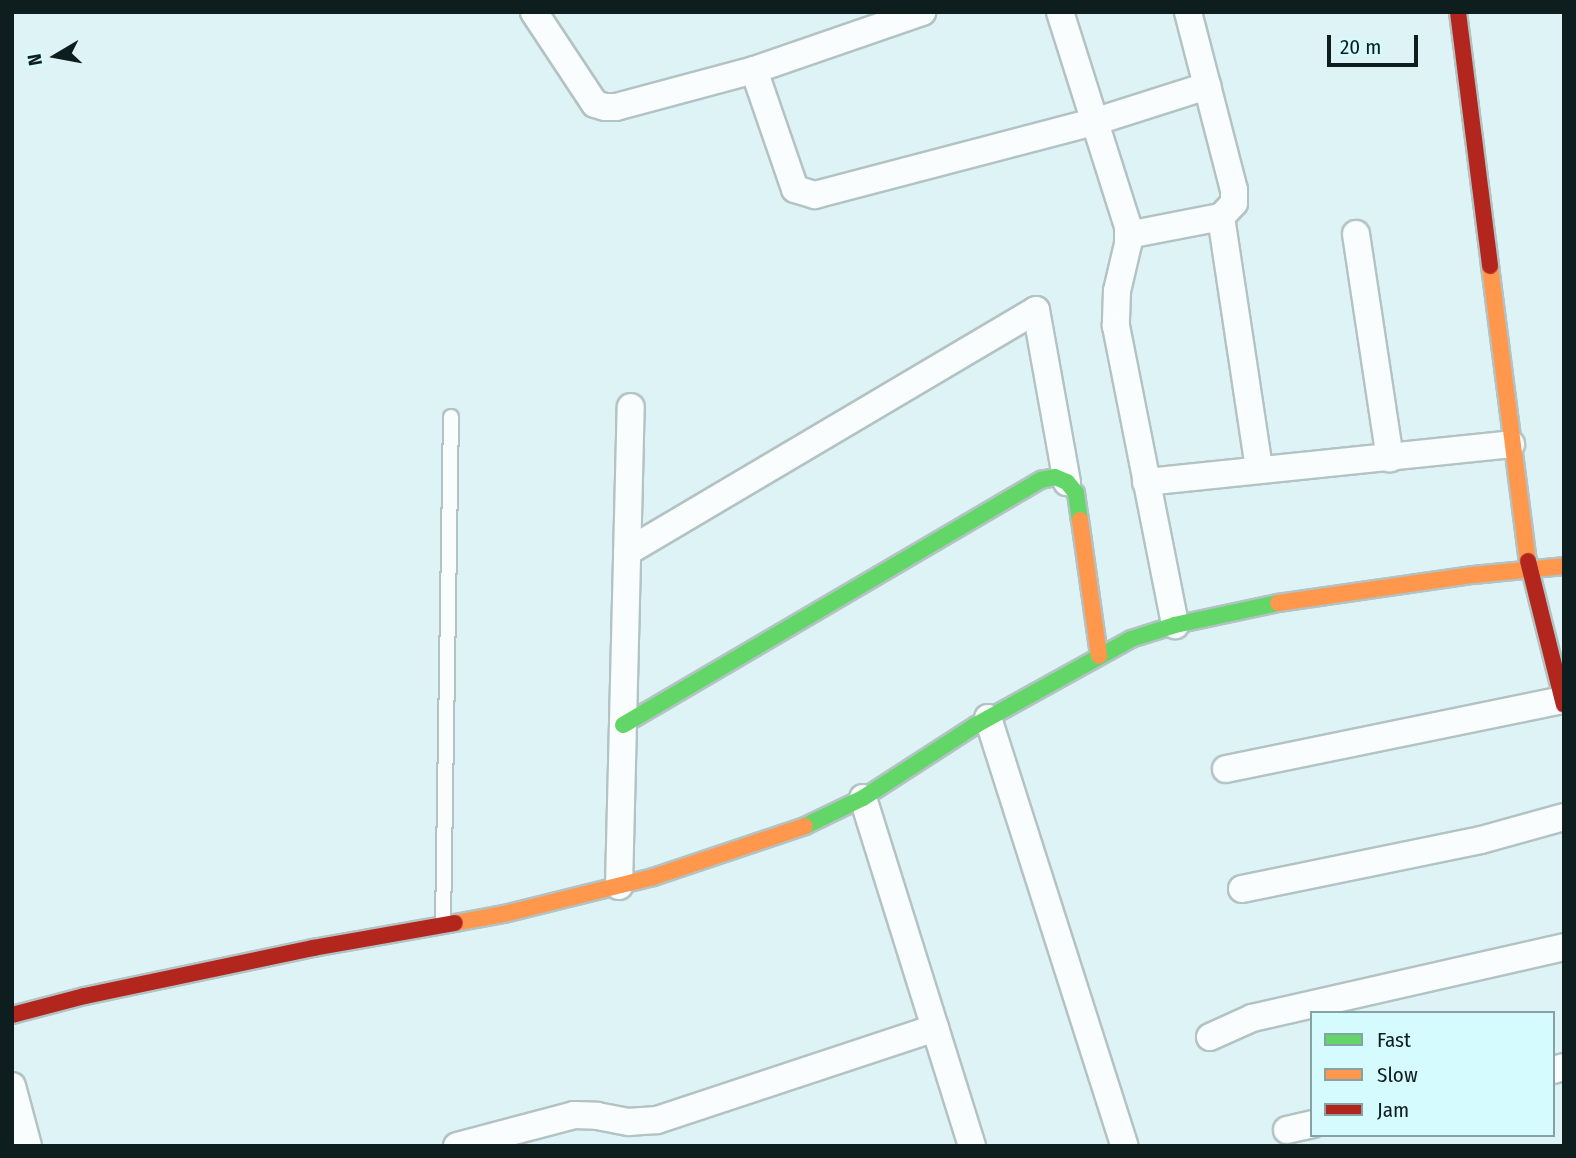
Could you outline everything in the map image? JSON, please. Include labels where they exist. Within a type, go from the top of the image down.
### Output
[{"type":"street","points":[[534,12],[595,104],[605,107],[616,107],[754,70],[922,12]]},
{"type":"street","points":[[1060,12],[1128,226],[1117,291],[1116,326],[1175,625]]},
{"type":"street","points":[[1128,235],[1221,218],[1232,209],[1234,190],[1188,12]]},
{"type":"street","points":[[1226,769],[1563,701],[1529,569],[1458,12]]},
{"type":"street","points":[[754,70],[795,189],[815,195],[1094,122],[1207,86]]},
{"type":"street","points":[[1221,218],[1259,468]]},
{"type":"street","points":[[1356,234],[1390,458]]},
{"type":"street","points":[[627,552],[1036,310],[1067,482]]},
{"type":"street","points":[[619,886],[631,407]]},
{"type":"street","points":[[1146,482],[1259,468],[1390,458],[1511,444]]},
{"type":"street","points":[[623,724],[1041,480],[1055,477],[1067,482],[1076,493],[1099,656]]},
{"type":"street","points":[[12,1015],[85,996],[273,956],[504,914],[619,886],[818,822],[989,718],[1099,656],[1131,639],[1175,625],[1275,603],[1564,566]]},
{"type":"street","points":[[989,718],[1125,1146]]},
{"type":"street","points":[[863,797],[972,1146]]},
{"type":"street","points":[[1242,889],[1481,841],[1564,817]]},
{"type":"street","points":[[1210,1037],[1252,1018],[1564,947]]},
{"type":"street","points":[[457,1146],[574,1115],[628,1122],[651,1134],[935,1028]]},
{"type":"street","points":[[12,1086],[28,1146]]},
{"type":"lane","points":[[443,925],[451,417]]},
{"type":"traffic: fast","points":[[623,725],[1041,480],[1055,477],[1067,482],[1076,493],[1080,520]]},
{"type":"traffic: fast","points":[[805,826],[863,798],[976,725],[1131,639],[1175,625],[1278,603]]},
{"type":"traffic: slow","points":[[1490,266],[1528,561]]},
{"type":"traffic: slow","points":[[1080,520],[1099,656]]},
{"type":"traffic: slow","points":[[1278,603],[1473,575],[1564,566]]},
{"type":"traffic: slow","points":[[455,923],[504,914],[653,877],[805,826]]},
{"type":"traffic: jam","points":[[1458,12],[1490,266]]},
{"type":"traffic: jam","points":[[1528,561],[1564,705]]},
{"type":"traffic: jam","points":[[12,1015],[85,996],[313,948],[455,923]]}]
